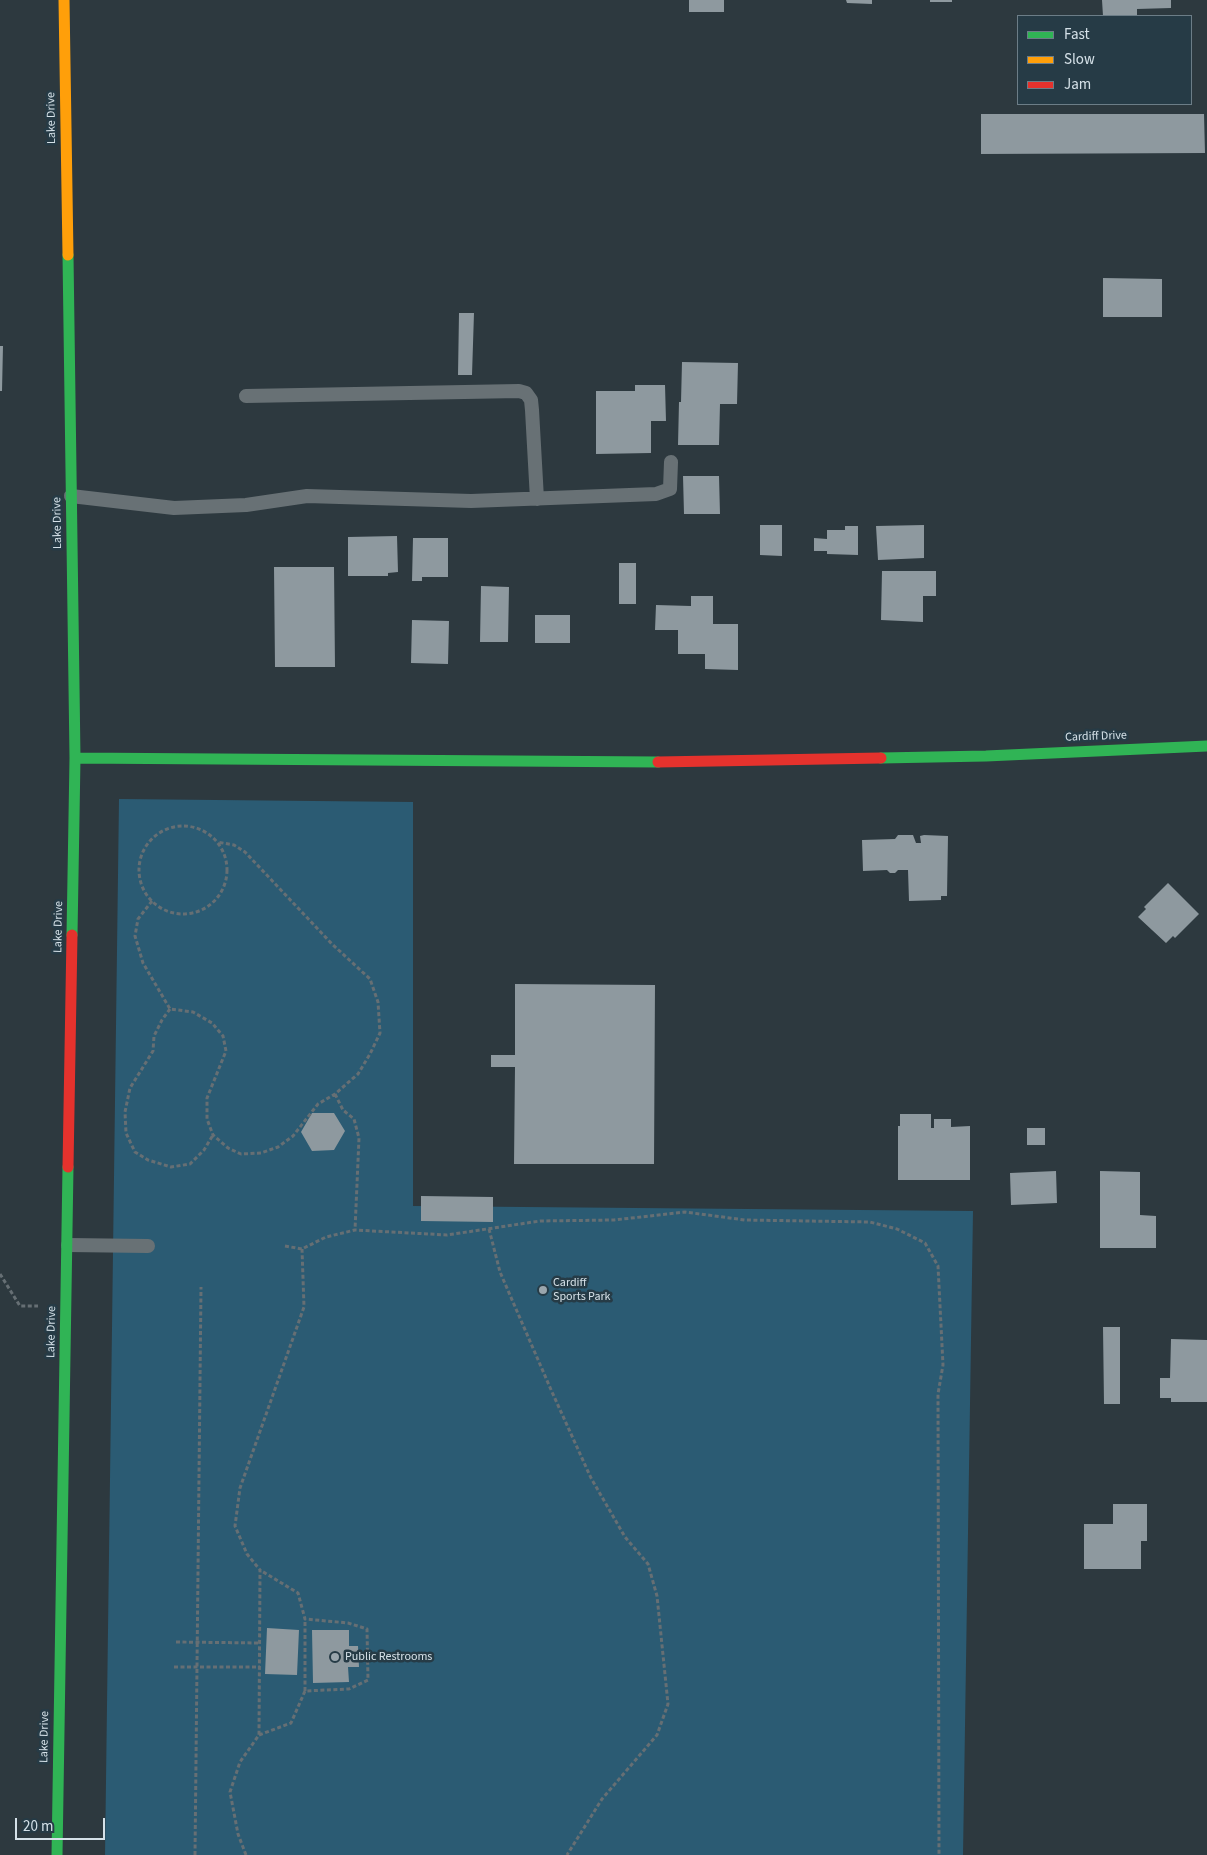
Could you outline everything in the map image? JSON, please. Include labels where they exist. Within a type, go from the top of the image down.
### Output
[{"type":"main road","name":"Lake Drive","points":[[57,1855],[75,758],[64,0]]},
{"type":"main road","name":"Cardiff Drive","points":[[75,758],[676,762],[986,756],[1207,746]]},
{"type":"lane","points":[[246,396],[519,391],[526,393],[531,400],[537,499]]},
{"type":"lane","points":[[71,496],[174,508],[246,505],[307,496],[471,501],[664,493],[670,489],[671,462]]},
{"type":"lane","points":[[68,1245],[148,1246]]},
{"type":"path","points":[[170,827],[196,827],[208,833],[217,842],[224,853],[226,873],[221,892],[213,902],[201,910],[188,913],[175,912],[163,908],[152,900],[144,890],[139,866],[142,853],[158,833],[170,827]]},
{"type":"path","points":[[170,1009],[193,1012],[212,1023],[223,1036],[226,1051],[207,1098],[207,1119],[213,1136],[228,1148],[241,1154],[261,1153],[278,1147],[293,1136],[318,1104],[335,1094],[358,1074],[380,1033],[378,1002],[370,979],[332,944],[246,852],[234,845],[217,842]]},
{"type":"path","points":[[152,900],[138,919],[135,936],[142,963],[170,1009]]},
{"type":"path","points":[[170,1009],[154,1036],[153,1051],[130,1088],[125,1112],[126,1133],[135,1152],[148,1160],[171,1168],[190,1164],[204,1150],[213,1136]]},
{"type":"path","points":[[335,1094],[343,1110],[354,1119],[359,1138],[355,1230]]},
{"type":"path","points":[[285,1246],[302,1249],[326,1237],[355,1230],[447,1235],[540,1221],[614,1220],[685,1212],[745,1220],[870,1222],[897,1229],[925,1243],[938,1266],[943,1365],[938,1394],[938,1855]]},
{"type":"path","points":[[488,1229],[500,1272],[556,1400],[592,1478],[625,1537],[648,1564],[657,1596],[668,1704],[657,1734],[602,1799],[568,1855]]},
{"type":"path","points":[[259,1734],[291,1723],[304,1692],[305,1619],[298,1593],[260,1570],[247,1554],[234,1526],[240,1488],[304,1307],[302,1249]]},
{"type":"path","points":[[0,1274],[20,1306],[67,1307]]},
{"type":"path","points":[[195,1855],[201,1287]]},
{"type":"path","points":[[246,1855],[238,1834],[230,1792],[240,1762],[259,1734],[260,1570]]},
{"type":"path","points":[[304,1692],[349,1689],[368,1680],[367,1629],[348,1623],[305,1619]]},
{"type":"path","points":[[176,1642],[260,1643]]},
{"type":"path","points":[[174,1667],[260,1667]]},
{"type":"shaded area","name":"Cardiff Sports Park","points":[[119,799],[413,802],[413,1206],[973,1211],[963,1855],[105,1855]]},
{"type":"building","points":[[689,0],[724,0],[724,12],[689,12]]},
{"type":"building","points":[[846,0],[872,0],[872,4],[847,3]]},
{"type":"building","points":[[930,0],[952,0],[952,2],[930,2]]},
{"type":"building","points":[[1102,0],[1171,0],[1171,8],[1137,9],[1137,15],[1103,15]]},
{"type":"building","points":[[981,114],[1204,114],[1205,153],[981,154]]},
{"type":"building","points":[[1103,278],[1162,279],[1162,317],[1103,317]]},
{"type":"building","points":[[459,313],[474,313],[472,375],[458,375]]},
{"type":"building","points":[[0,346],[3,346],[2,391],[0,391]]},
{"type":"building","points":[[682,362],[738,363],[737,404],[720,404],[719,445],[678,445]]},
{"type":"building","points":[[635,385],[665,385],[666,421],[651,421],[651,453],[596,454],[596,391],[635,391]]},
{"type":"building","points":[[683,476],[719,476],[720,514],[684,514]]},
{"type":"building","points":[[760,525],[782,525],[782,556],[760,555]]},
{"type":"building","points":[[924,525],[924,558],[878,560],[876,526]]},
{"type":"building","points":[[845,526],[858,526],[858,555],[827,554],[827,551],[814,551],[814,538],[827,539],[827,530],[845,530]]},
{"type":"building","points":[[397,536],[398,572],[388,573],[388,576],[348,576],[348,537]]},
{"type":"building","points":[[413,538],[448,538],[448,577],[422,577],[422,581],[412,581]]},
{"type":"building","points":[[619,563],[636,563],[636,604],[619,604]]},
{"type":"building","points":[[274,567],[334,567],[335,667],[275,667]]},
{"type":"building","points":[[882,571],[936,571],[936,596],[923,596],[923,622],[881,620]]},
{"type":"building","points":[[481,586],[509,587],[508,642],[480,642]]},
{"type":"building","points":[[691,596],[713,596],[713,624],[738,624],[738,670],[705,669],[705,654],[678,654],[678,630],[655,630],[656,605],[691,606]]},
{"type":"building","points":[[535,615],[570,615],[570,643],[535,643]]},
{"type":"building","points":[[412,620],[449,621],[448,664],[411,663]]},
{"type":"building","points":[[898,835],[913,835],[916,843],[921,843],[920,836],[924,835],[948,836],[947,896],[941,896],[941,900],[909,901],[908,870],[898,870],[895,873],[890,873],[887,870],[863,871],[862,840],[895,839]]},
{"type":"building","points":[[1168,883],[1199,914],[1175,938],[1173,936],[1166,943],[1138,917],[1146,909],[1144,907]]},
{"type":"building","points":[[515,984],[655,985],[654,1164],[514,1164],[515,1067],[491,1067],[491,1055],[515,1055]]},
{"type":"building","points":[[312,1113],[334,1113],[345,1131],[334,1150],[312,1151],[301,1132]]},
{"type":"building","points":[[900,1114],[931,1114],[931,1128],[934,1128],[934,1119],[951,1119],[951,1127],[970,1126],[970,1180],[898,1180],[898,1126],[900,1126]]},
{"type":"building","points":[[1027,1128],[1045,1128],[1045,1145],[1027,1145]]},
{"type":"building","points":[[1056,1171],[1057,1203],[1011,1205],[1010,1173]]},
{"type":"building","points":[[1100,1171],[1140,1172],[1140,1215],[1156,1216],[1156,1248],[1100,1248]]},
{"type":"building","points":[[421,1196],[493,1197],[493,1222],[421,1221]]},
{"type":"building","points":[[1103,1327],[1120,1327],[1120,1404],[1104,1404]]},
{"type":"building","points":[[1171,1339],[1207,1340],[1207,1402],[1171,1402],[1171,1398],[1160,1398],[1160,1378],[1170,1378]]},
{"type":"building","points":[[1113,1504],[1147,1504],[1147,1541],[1141,1541],[1141,1569],[1084,1569],[1084,1524],[1113,1524]]},
{"type":"building","points":[[267,1628],[299,1630],[297,1675],[265,1674]]},
{"type":"building","name":"Public Restrooms","points":[[312,1630],[349,1630],[349,1646],[358,1646],[359,1667],[348,1667],[349,1682],[313,1683]]},
{"type":"traffic: fast","points":[[68,255],[75,758],[72,935]]},
{"type":"traffic: fast","points":[[881,758],[986,756],[1207,746]]},
{"type":"traffic: fast","points":[[75,758],[658,762]]},
{"type":"traffic: fast","points":[[57,1855],[68,1167]]},
{"type":"traffic: slow","points":[[64,0],[68,255]]},
{"type":"traffic: jam","points":[[658,762],[881,758]]},
{"type":"traffic: jam","points":[[68,1167],[72,935]]},
{"type":"place","name":"Cardiff Sports Park","points":[[543,1290]]},
{"type":"place","name":"Public Restrooms","points":[[335,1657]]}]
